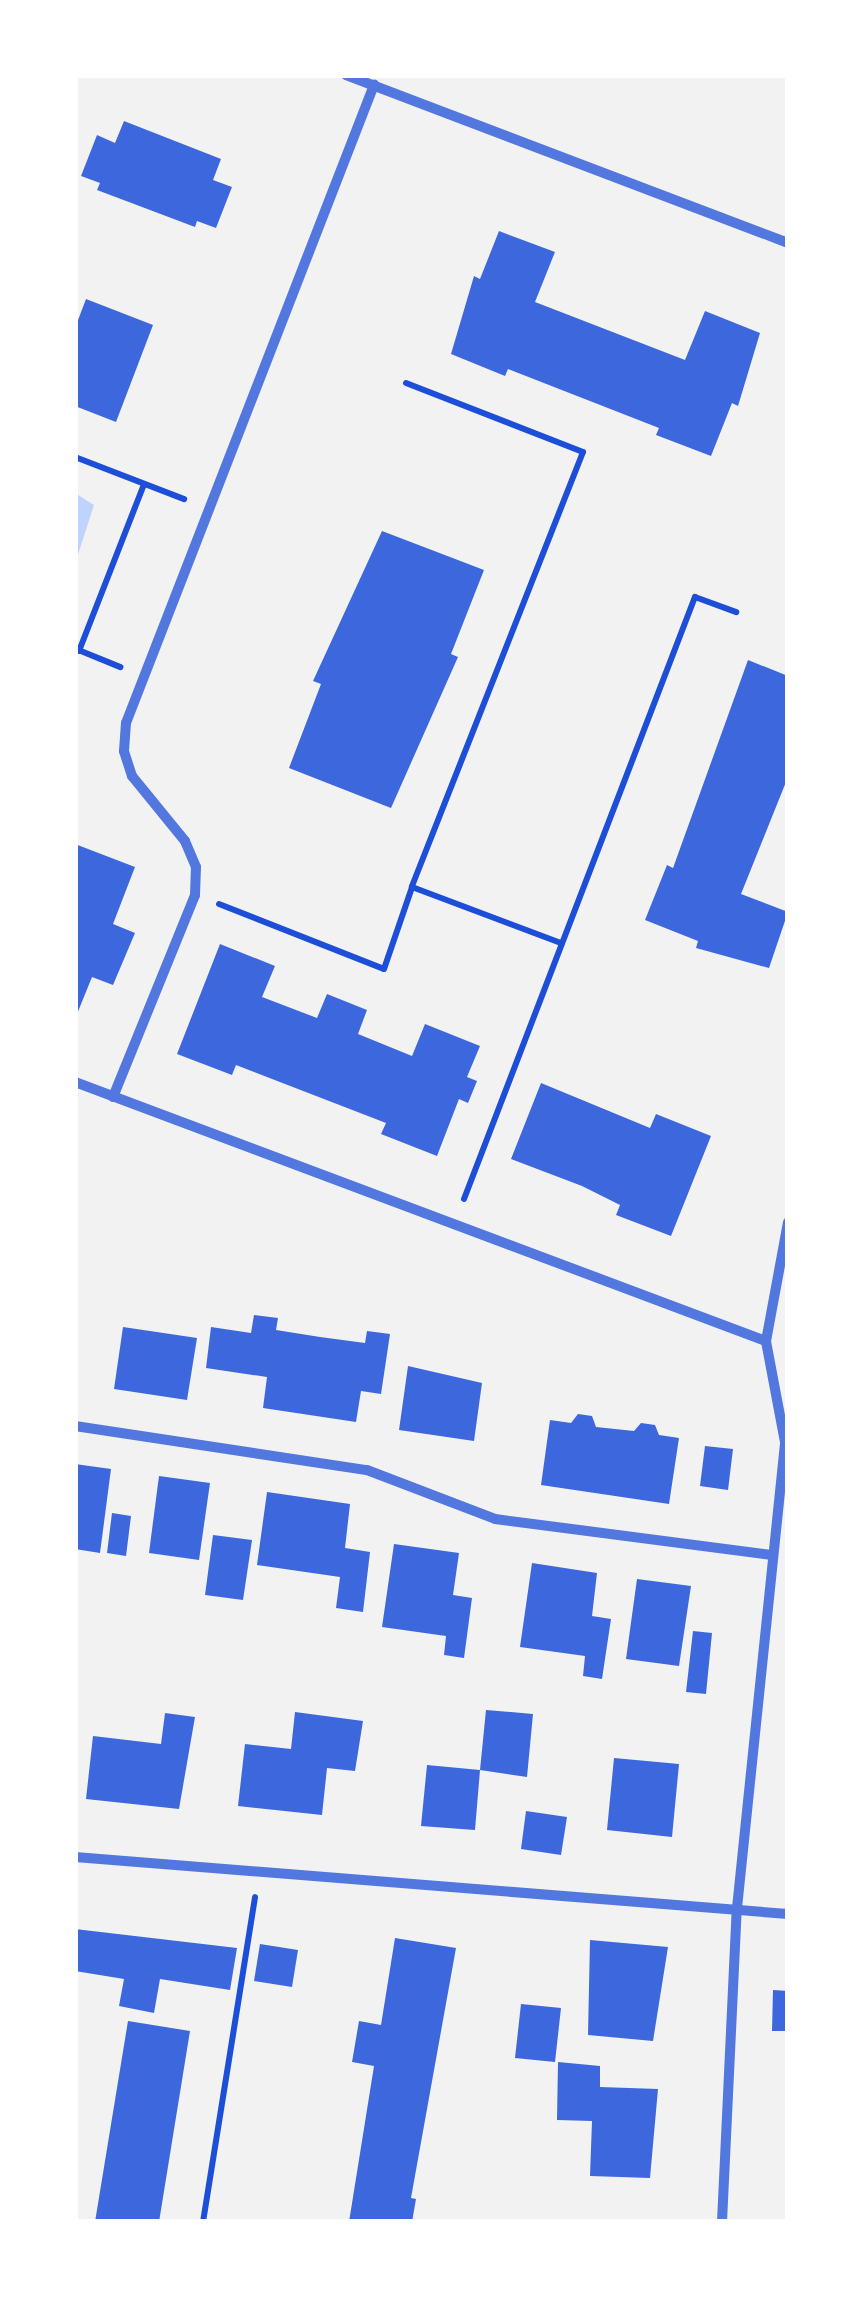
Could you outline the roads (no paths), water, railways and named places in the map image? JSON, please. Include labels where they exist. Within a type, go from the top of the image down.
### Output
[{"type":"street","points":[[346,75],[788,243]]},
{"type":"street","points":[[113,1097],[194,895],[196,867],[185,840],[132,776],[124,751],[142,676],[374,86]]},
{"type":"street","points":[[75,1082],[456,1221],[766,1340]]},
{"type":"street","points":[[722,2222],[737,1908],[784,1442],[783,1390],[766,1340],[788,1222]]},
{"type":"street","points":[[75,1426],[367,1470],[495,1519],[772,1555]]},
{"type":"street","points":[[75,1857],[788,1914]]},
{"type":"water","points":[[75,493],[94,505],[75,564]]}]
